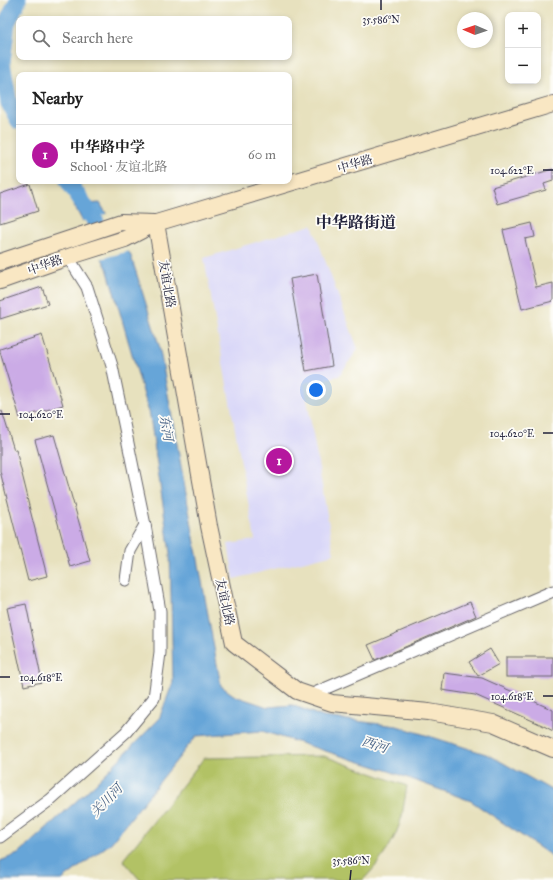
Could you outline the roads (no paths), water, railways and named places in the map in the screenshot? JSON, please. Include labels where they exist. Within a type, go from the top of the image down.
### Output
[{"type":"street","name":"中华路","points":[[292,182],[553,104]]},
{"type":"street","name":"中华路","points":[[0,281],[125,239],[156,223],[286,184]]},
{"type":"street","name":"中华路","points":[[0,262],[121,222],[156,223]]},
{"type":"street","name":"友谊北路","points":[[156,223],[208,526],[234,643],[297,691],[332,703],[428,712],[493,722],[553,749]]},
{"type":"street","points":[[0,837],[50,800],[126,732],[154,698],[160,653],[160,611],[145,525],[112,366],[87,287],[71,256]]},
{"type":"street","points":[[126,580],[130,551],[145,525]]},
{"type":"street","points":[[310,695],[553,591]]},
{"type":"water","points":[[100,203],[131,256],[159,345],[221,686],[235,696],[268,707],[292,705],[323,717],[397,726],[489,755],[553,791],[553,857],[471,801],[389,771],[262,731],[196,736],[111,843],[62,880],[0,880],[0,861],[18,854],[95,784],[159,719],[173,682],[170,553],[150,416],[107,268],[74,205]]},
{"type":"waterway","name":"东河","points":[[16,116],[9,103],[2,63],[7,23],[18,0]]},
{"type":"waterway","name":"东河","points":[[70,184],[96,222]]},
{"type":"place","name":"中华路中学","points":[[279,461]]},
{"type":"district","name":"中华路街道","points":[[356,222]]},
{"type":"water label","name":"西河","points":[[375,744]]},
{"type":"water label","name":"关川河","points":[[106,800]]}]
